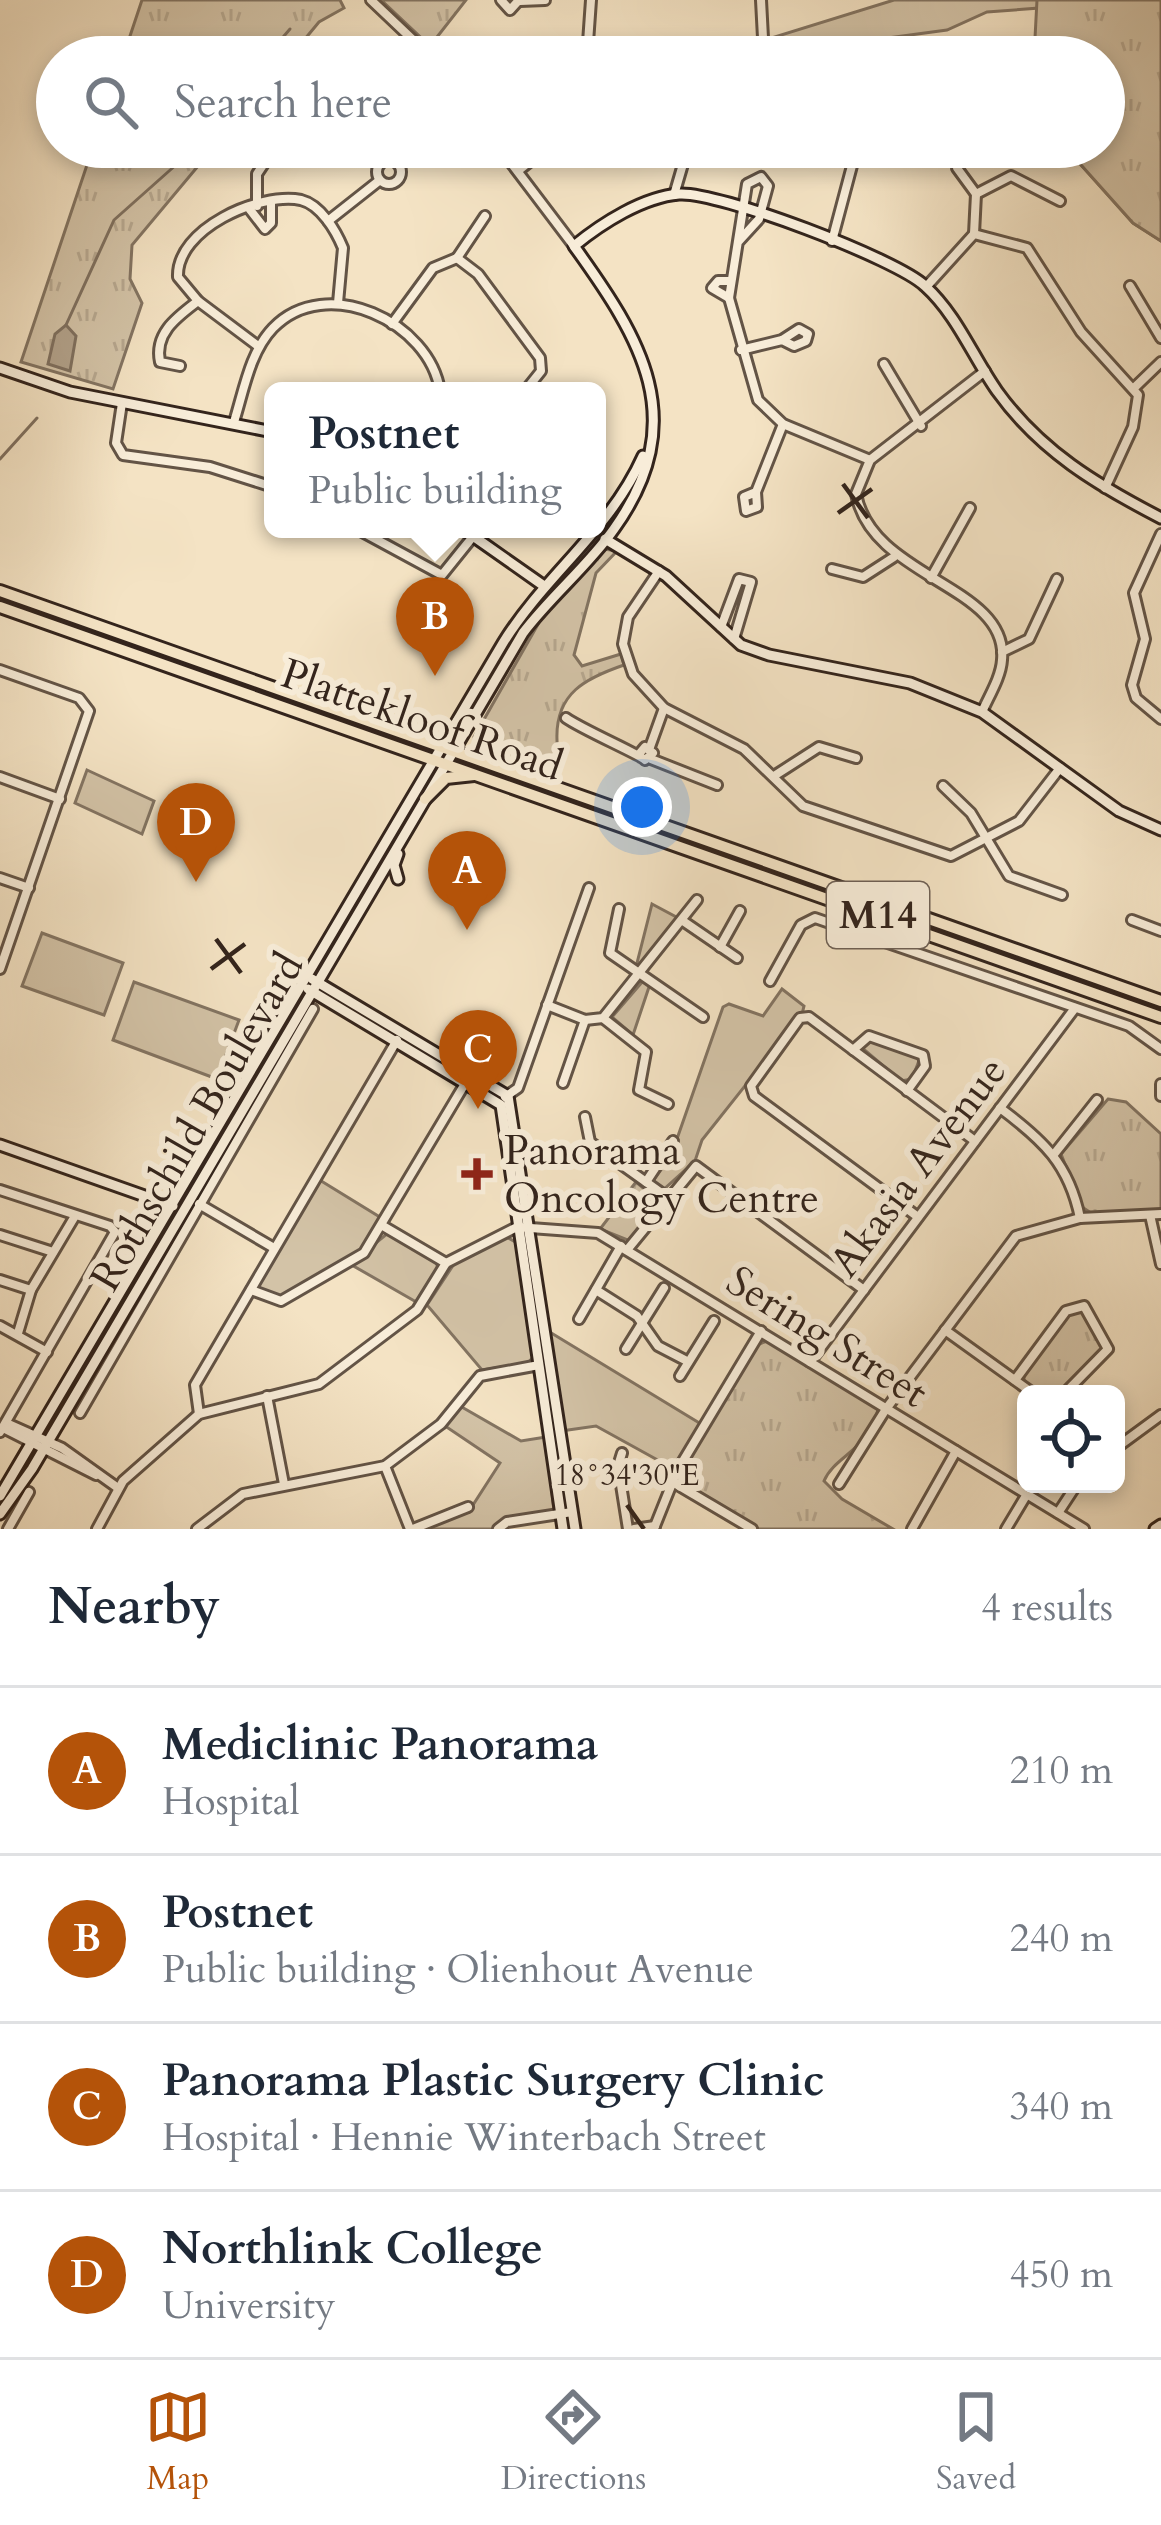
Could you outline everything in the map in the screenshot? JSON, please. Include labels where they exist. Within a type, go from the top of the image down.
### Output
[{"type":"main road","name":"Plattekloof Road","points":[[0,591],[443,755],[483,775],[1161,1017]]},
{"type":"main road","name":"Plattekloof Road","points":[[0,607],[1161,1000]]},
{"type":"main road","points":[[425,799],[448,777],[483,775]]},
{"type":"street","points":[[371,0],[409,36]]},
{"type":"street","points":[[501,0],[510,10],[519,0],[545,0]]},
{"type":"street","points":[[588,36],[591,0]]},
{"type":"street","points":[[760,0],[763,36]]},
{"type":"street","points":[[260,168],[252,206],[265,229],[271,223],[271,203]]},
{"type":"street","points":[[516,168],[643,350],[652,388],[652,434],[606,526]]},
{"type":"street","points":[[518,171],[522,168]]},
{"type":"street","points":[[674,195],[682,168]]},
{"type":"street","points":[[832,241],[851,168]]},
{"type":"street","points":[[926,287],[974,234],[976,194],[956,168]]},
{"type":"street","points":[[976,194],[1011,176],[1060,201]]},
{"type":"street","points":[[738,242],[761,214],[768,186],[761,177],[749,180],[741,208],[729,298],[758,400],[783,424],[870,460]]},
{"type":"street","points":[[328,221],[380,179]]},
{"type":"street","points":[[574,246],[611,220],[674,195],[761,214],[905,272],[926,287],[985,371],[1061,460],[1161,518]]},
{"type":"street","points":[[258,346],[198,301],[178,277],[180,260],[219,216],[301,200],[328,221],[344,255],[338,303]]},
{"type":"street","points":[[392,324],[433,268],[458,258],[485,216]]},
{"type":"street","points":[[974,234],[1027,248],[1081,332],[1134,388],[1138,411],[1105,489]]},
{"type":"street","points":[[458,258],[478,274],[540,358],[541,371],[534,382]]},
{"type":"street","points":[[729,298],[712,288],[718,281],[731,281]]},
{"type":"street","points":[[1130,286],[1161,338]]},
{"type":"street","points":[[180,366],[158,360],[160,344],[168,325],[198,301]]},
{"type":"street","points":[[234,422],[258,346],[293,314],[338,303],[392,324],[423,348],[436,382]]},
{"type":"street","points":[[741,350],[782,340]]},
{"type":"street","points":[[1134,388],[1161,362]]},
{"type":"street","points":[[884,364],[921,426]]},
{"type":"street","points":[[0,368],[122,404],[264,430]]},
{"type":"street","points":[[982,712],[1002,652],[988,615],[894,557],[857,502],[857,486],[870,460],[921,426],[946,398],[985,371]]},
{"type":"street","points":[[122,404],[116,443],[123,455],[210,467],[264,484]]},
{"type":"street","points":[[756,492],[783,424]]},
{"type":"street","points":[[931,578],[970,508]]},
{"type":"street","points":[[1161,535],[1134,593],[1145,639],[1132,685],[1136,698],[1161,719]]},
{"type":"street","points":[[372,538],[436,575],[447,573],[472,538]]},
{"type":"street","points":[[482,538],[544,586]]},
{"type":"street","points":[[520,569],[545,576],[599,538]]},
{"type":"street","points":[[535,606],[582,564],[599,538]]},
{"type":"street","points":[[602,538],[659,571],[734,640],[769,656],[910,683],[982,712],[1118,811],[1161,830]]},
{"type":"street","points":[[832,569],[863,577],[894,557]]},
{"type":"street","points":[[443,755],[544,586],[566,562]]},
{"type":"street","points":[[544,586],[582,564]]},
{"type":"street","points":[[520,569],[532,587],[535,606]]},
{"type":"street","points":[[659,571],[628,617],[623,644],[633,674],[664,708],[744,749],[802,806],[957,855],[1019,821],[1060,768]]},
{"type":"street","points":[[720,628],[739,579],[751,582],[734,640]]},
{"type":"street","points":[[1002,652],[1029,639],[1057,579]]},
{"type":"street","points":[[0,670],[83,700],[89,716],[0,969]]},
{"type":"street","points":[[645,750],[664,708]]},
{"type":"street","points":[[566,718],[601,742],[645,750],[651,759],[717,785]]},
{"type":"street","points":[[774,776],[820,747],[856,758]]},
{"type":"street","name":"Rothschild Boulevard","points":[[310,984],[412,822],[443,755]]},
{"type":"street","name":"Rothschild Boulevard","points":[[0,1514],[443,755]]},
{"type":"street","points":[[0,777],[60,799]]},
{"type":"street","points":[[944,786],[966,806],[1009,876],[1062,895]]},
{"type":"street","points":[[398,878],[394,865],[412,822]]},
{"type":"street","points":[[0,878],[29,888]]},
{"type":"street","points":[[503,1098],[518,1088],[589,888]]},
{"type":"street","points":[[548,1005],[586,1020],[603,1018],[697,900]]},
{"type":"street","points":[[619,910],[608,950],[703,1017]]},
{"type":"street","points":[[720,947],[740,911]]},
{"type":"street","points":[[770,981],[801,925],[815,918],[1130,1026],[1161,1049]]},
{"type":"street","points":[[1132,920],[1161,931]]},
{"type":"street","points":[[683,922],[737,958]]},
{"type":"street","points":[[310,984],[397,1040],[503,1098]]},
{"type":"street","points":[[310,984],[503,1098]]},
{"type":"street","name":"Akasia Avenue","points":[[810,1362],[1075,1008]]},
{"type":"street","points":[[80,1413],[314,1009]]},
{"type":"street","points":[[918,1217],[752,1093],[752,1083],[800,1018],[809,1017],[975,1142]]},
{"type":"street","points":[[603,1018],[646,1052],[639,1090],[668,1103]]},
{"type":"street","points":[[563,1083],[586,1020]]},
{"type":"street","points":[[853,1050],[869,1036],[923,1055],[925,1066],[907,1091]]},
{"type":"street","points":[[200,1414],[195,1385],[397,1040]]},
{"type":"street","points":[[251,1289],[281,1301],[364,1252],[467,1081]]},
{"type":"street","points":[[1161,1084],[1161,1096]]},
{"type":"street","points":[[503,1098],[566,1513],[563,1529]]},
{"type":"street","points":[[1055,1153],[1097,1100]]},
{"type":"street","points":[[1000,1108],[1055,1153],[1071,1181],[1081,1218]]},
{"type":"street","points":[[585,1117],[590,1142],[667,1197]]},
{"type":"street","points":[[646,1182],[673,1141]]},
{"type":"street","points":[[0,1148],[177,1209]]},
{"type":"street","points":[[579,1319],[624,1248],[688,1170],[699,1167],[864,1290]]},
{"type":"street","points":[[0,1190],[110,1226],[115,1235],[2,1426],[118,1488]]},
{"type":"street","points":[[199,1204],[274,1248]]},
{"type":"street","points":[[839,1484],[886,1409],[1016,1236],[1081,1218],[1155,1215],[1161,1264]]},
{"type":"street","points":[[18,1333],[31,1290],[76,1216]]},
{"type":"street","points":[[383,1226],[446,1263]]},
{"type":"street","points":[[97,1529],[118,1488],[200,1414],[319,1384],[417,1310],[446,1263],[523,1226]]},
{"type":"street","name":"Sering Street","points":[[523,1226],[594,1232],[624,1248],[1084,1529]]},
{"type":"street","points":[[0,1234],[53,1252]]},
{"type":"street","points":[[0,1280],[31,1290]]},
{"type":"street","points":[[626,1349],[664,1288]]},
{"type":"street","points":[[596,1290],[641,1322],[658,1346],[686,1360]]},
{"type":"street","points":[[1015,1380],[1066,1311],[1084,1306],[1108,1349],[1073,1385]]},
{"type":"street","points":[[680,1376],[714,1322]]},
{"type":"street","points":[[0,1326],[47,1352]]},
{"type":"street","points":[[945,1330],[1022,1385]]},
{"type":"street","points":[[622,1453],[618,1466],[631,1529],[656,1527],[676,1484],[677,1471],[761,1331]]},
{"type":"street","points":[[197,1529],[238,1496],[385,1466],[441,1424],[480,1376],[544,1364]]},
{"type":"street","points":[[267,1396],[284,1484]]},
{"type":"street","points":[[1125,1441],[1161,1415]]},
{"type":"street","name":"Rothschild Boulevard","points":[[0,1496],[41,1444]]},
{"type":"street","points":[[912,1529],[956,1451]]},
{"type":"street","points":[[385,1466],[411,1529],[468,1507]]},
{"type":"street","points":[[676,1484],[752,1529]]},
{"type":"street","points":[[8,1529],[29,1492]]},
{"type":"street","points":[[1058,1513],[1071,1493]]},
{"type":"street","points":[[1006,1529],[1027,1494]]},
{"type":"street","points":[[498,1529],[507,1522],[566,1513]]},
{"type":"street","points":[[566,1513],[575,1529]]},
{"type":"green space","points":[[142,0],[340,0],[344,8],[319,22],[307,36],[130,36]]},
{"type":"green space","points":[[381,0],[466,0],[438,36],[419,36]]},
{"type":"green space","points":[[894,0],[1161,0],[1161,241],[1133,223],[1084,168],[1125,168],[1125,36],[1037,36],[1040,8],[987,12],[947,30],[902,36],[778,36]]},
{"type":"green space","points":[[1037,0],[1161,0],[1161,241],[1133,223],[1084,168],[1125,168],[1125,36],[1035,36]]},
{"type":"green space","points":[[86,168],[196,168],[132,245],[130,279],[142,303],[113,389],[21,362]]},
{"type":"green space","points":[[604,549],[617,551],[596,573],[574,655],[582,666],[621,654],[624,665],[586,682],[567,699],[558,724],[558,780],[479,752],[474,737],[545,612]]},
{"type":"green space","points":[[87,770],[154,801],[142,834],[75,803]]},
{"type":"green space","points":[[652,904],[680,919],[642,967],[636,967]]},
{"type":"green space","points":[[42,933],[123,963],[104,1015],[22,986]]},
{"type":"green space","points":[[643,981],[650,984],[633,1035],[612,1017]]},
{"type":"green space","points":[[134,982],[239,1020],[217,1079],[113,1040]]},
{"type":"green space","points":[[782,989],[804,1006],[802,1014],[702,1140],[695,1161],[663,1190],[652,1182],[671,1156],[723,1007],[729,1004],[763,1016]]},
{"type":"green space","points":[[874,1039],[920,1058],[912,1079],[901,1081],[861,1047]]},
{"type":"green space","points":[[1108,1099],[1126,1102],[1161,1134],[1161,1210],[1091,1213],[1082,1207],[1061,1154]]},
{"type":"green space","points":[[318,1179],[383,1219],[362,1249],[280,1298],[259,1290],[258,1283]]},
{"type":"green space","points":[[636,1182],[659,1201],[630,1241],[600,1229]]},
{"type":"green space","points":[[388,1233],[436,1261],[438,1269],[418,1303],[350,1264]]},
{"type":"green space","points":[[505,1236],[517,1243],[534,1356],[528,1363],[482,1370],[427,1305],[454,1264]]},
{"type":"green space","points":[[1081,1309],[1105,1342],[1104,1352],[1069,1385],[1025,1385],[1024,1374],[1068,1315]]},
{"type":"green space","points":[[548,1331],[701,1424],[674,1469],[596,1426],[561,1431]]},
{"type":"green space","points":[[767,1341],[878,1409],[868,1434],[824,1481],[842,1499],[893,1529],[759,1529],[681,1482],[680,1472],[757,1345]]},
{"type":"green space","points":[[460,1406],[521,1441],[546,1437],[554,1511],[503,1520],[494,1529],[420,1529],[471,1508],[500,1463],[445,1426]]},
{"type":"shaded area","points":[[66,325],[76,336],[70,371],[48,364],[55,334]]},
{"type":"waterway","points":[[284,36],[290,29]]},
{"type":"waterway","points":[[66,325],[114,220],[172,168]]},
{"type":"waterway","points":[[0,459],[37,418]]},
{"type":"place","name":"Postnet","points":[[435,676]]},
{"type":"place","name":"Northlink College","points":[[196,882]]},
{"type":"place","name":"Mediclinic Panorama","points":[[467,930]]},
{"type":"place","name":"Panorama Plastic Surgery Clinic","points":[[478,1109]]},
{"type":"place","name":"Panorama Oncology Centre","points":[[477,1174]]}]
